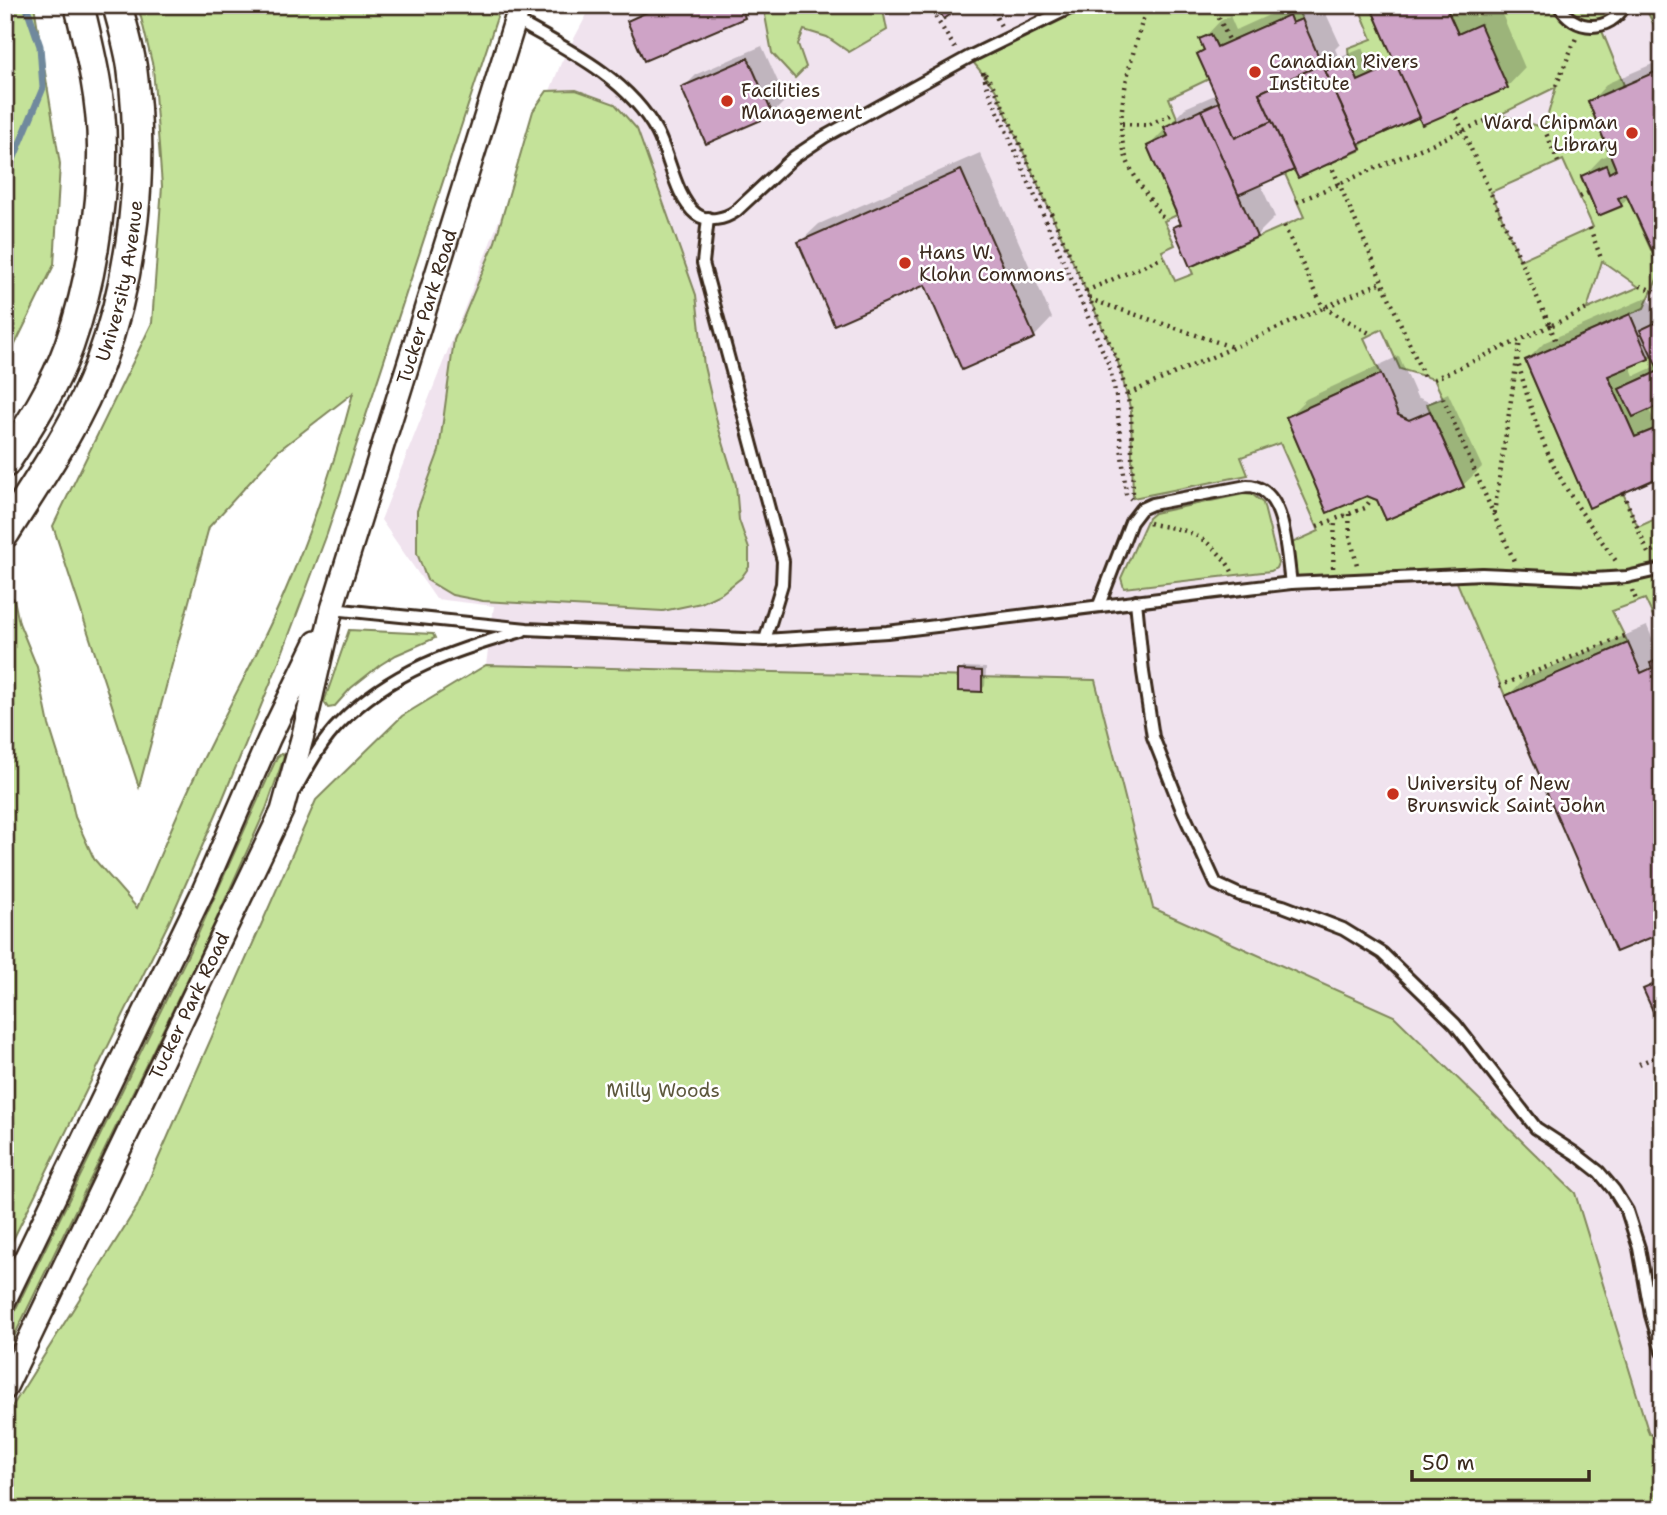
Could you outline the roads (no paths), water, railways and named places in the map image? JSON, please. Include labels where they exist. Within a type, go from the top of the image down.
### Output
[{"type":"main road","name":"University Avenue","points":[[5,463],[53,384],[69,346],[94,248],[102,147],[96,83],[79,5]]},
{"type":"main road","name":"University Avenue","points":[[5,533],[62,440],[99,368],[116,314],[127,263],[138,163],[137,110],[131,64],[117,5]]},
{"type":"street","name":"Tucker Park Road","points":[[5,1389],[282,811],[303,735],[332,609],[517,13]]},
{"type":"street","name":"Tucker Park Road","points":[[5,1300],[203,891],[269,739],[332,609]]},
{"type":"lane","points":[[517,13],[634,98],[657,132],[685,202],[698,216],[708,218],[729,217],[794,157],[814,144],[969,57],[1076,5]]},
{"type":"lane","points":[[1559,5],[1571,20],[1594,28],[1608,24],[1620,14],[1625,5]]},
{"type":"lane","points":[[708,218],[703,263],[783,561],[782,584],[765,640]]},
{"type":"lane","points":[[1099,605],[1131,522],[1141,509],[1152,504],[1247,486],[1258,486],[1270,494],[1276,504],[1291,583]]},
{"type":"lane","points":[[332,609],[527,629],[765,640],[864,635],[1291,583],[1520,574],[1593,579],[1627,577],[1662,569]]},
{"type":"lane","points":[[1136,601],[1153,737],[1182,810],[1216,884],[1240,895],[1283,906],[1343,929],[1382,953],[1455,1024],[1536,1129],[1599,1172],[1627,1212],[1639,1248],[1651,1315],[1662,1352]]},
{"type":"lane","points":[[282,811],[339,723],[367,699],[397,677],[428,662],[527,629]]},
{"type":"waterway","points":[[5,179],[43,88],[40,46],[26,5]]},
{"type":"place","name":"Canadian Rivers Institute","points":[[1255,72]]},
{"type":"place","name":"Facilities Management","points":[[727,101]]},
{"type":"place","name":"Ward Chipman Library","points":[[1632,133]]},
{"type":"place","name":"Hans W. Klohn Commons","points":[[905,263]]},
{"type":"place","name":"University of New Brunswick Saint John","points":[[1393,794]]},
{"type":"park label","name":"Milly Woods","points":[[663,1090]]}]
